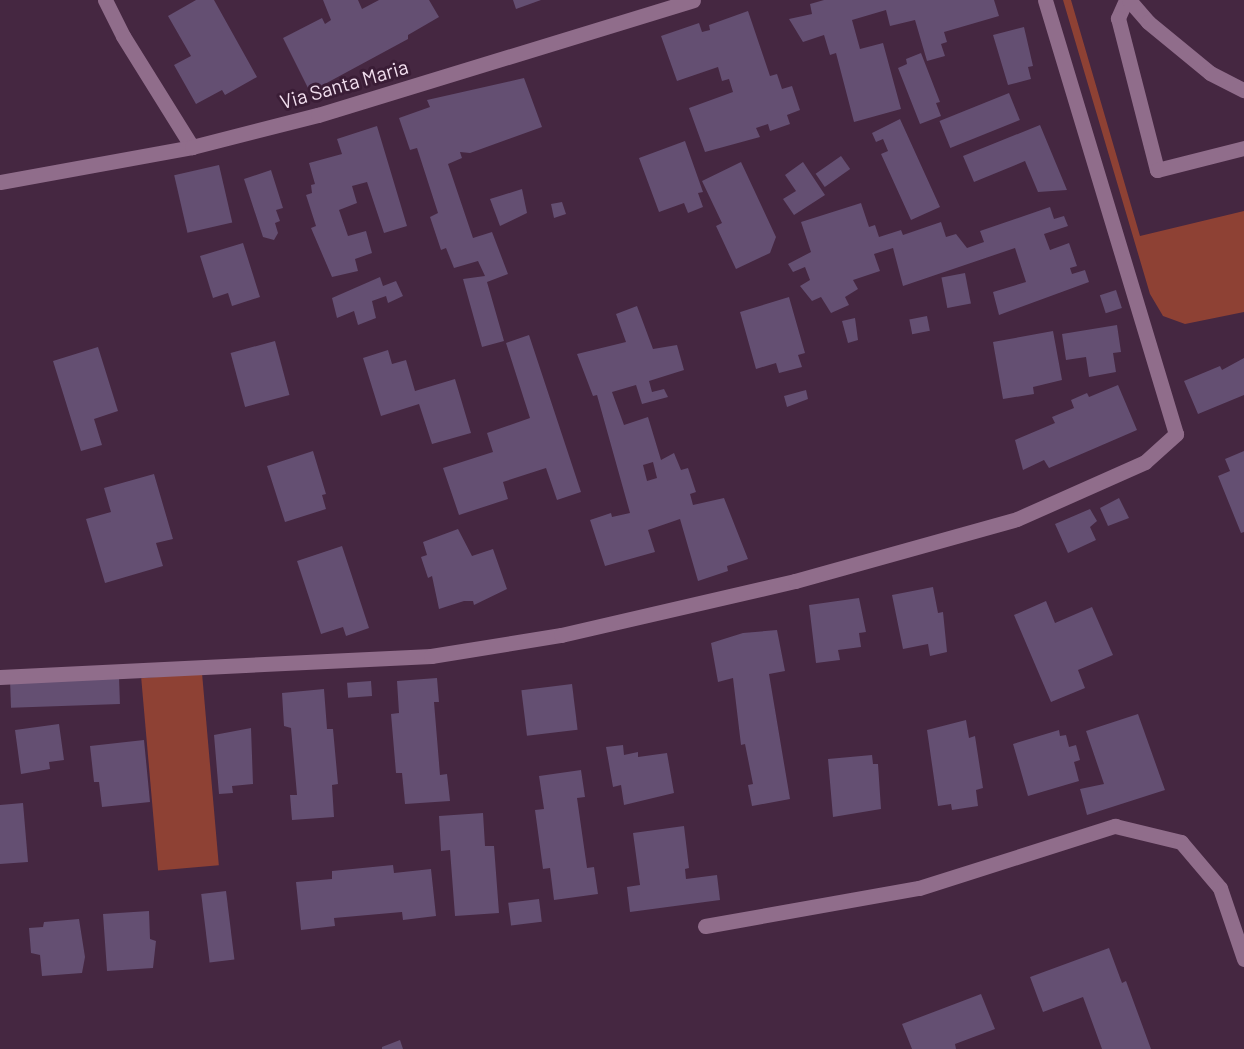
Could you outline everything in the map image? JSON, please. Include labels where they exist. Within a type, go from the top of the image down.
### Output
[{"type":"street","points":[[105,0],[123,36],[192,147]]},
{"type":"street","name":"Via Santa Maria","points":[[0,182],[192,147],[318,115],[674,2],[693,0]]},
{"type":"street","points":[[0,677],[431,656],[561,635],[795,581],[1017,519],[1145,462],[1176,434],[1045,0]]},
{"type":"street","points":[[1244,90],[1210,74],[1148,22],[1128,0],[1118,18],[1157,170],[1244,148]]},
{"type":"street","points":[[705,926],[919,888],[1115,826],[1180,842],[1220,888],[1244,959]]},
{"type":"shaded area","points":[[1063,0],[1071,0],[1140,236],[1244,211],[1244,312],[1185,324],[1163,316],[1150,294]]},
{"type":"shaded area","points":[[202,673],[219,865],[158,871],[141,678]]},
{"type":"building","points":[[196,0],[214,0],[257,77],[225,95],[222,90],[196,104],[174,65],[191,56],[168,16]]},
{"type":"building","points":[[323,0],[358,0],[362,9],[379,0],[429,0],[439,17],[408,35],[408,39],[310,92],[283,38],[322,18],[325,24],[331,20]]},
{"type":"building","points":[[513,0],[541,0],[516,9]]},
{"type":"building","points":[[824,0],[994,0],[999,16],[944,32],[947,42],[941,44],[945,56],[927,61],[915,20],[890,26],[886,10],[852,20],[860,49],[883,43],[901,109],[854,122],[836,53],[830,55],[824,35],[803,42],[789,19],[812,14],[810,4]]},
{"type":"building","points":[[748,11],[770,76],[777,74],[782,89],[792,86],[800,110],[787,115],[790,124],[770,131],[768,124],[756,128],[760,137],[705,152],[689,108],[733,92],[729,79],[722,81],[718,67],[677,81],[661,36],[699,23],[702,32],[710,30],[709,25]]},
{"type":"building","points":[[1024,27],[1033,66],[1028,67],[1031,79],[1008,85],[993,35]]},
{"type":"building","points":[[921,53],[940,102],[936,103],[941,116],[920,124],[898,68],[907,64],[906,59]]},
{"type":"building","points":[[524,78],[542,127],[470,153],[460,152],[462,158],[448,164],[473,238],[492,232],[508,274],[487,282],[504,341],[482,347],[463,279],[485,276],[478,261],[454,268],[446,248],[441,250],[430,217],[438,213],[417,148],[410,150],[399,118],[430,107],[427,100]]},
{"type":"building","points":[[1009,93],[1020,120],[950,148],[939,121]]},
{"type":"building","points":[[900,119],[940,207],[911,220],[881,154],[888,151],[883,139],[876,142],[872,133]]},
{"type":"building","points":[[1040,125],[1067,190],[1038,192],[1025,161],[974,182],[963,156]]},
{"type":"building","points":[[377,126],[407,226],[384,233],[367,182],[352,186],[357,203],[339,210],[348,236],[366,231],[372,253],[355,259],[358,271],[332,277],[311,228],[316,226],[306,195],[312,193],[311,185],[315,184],[309,163],[342,154],[337,139]]},
{"type":"building","points":[[685,141],[703,192],[698,193],[703,207],[688,213],[684,203],[659,212],[639,158]]},
{"type":"building","points":[[841,156],[850,169],[825,187],[816,174]]},
{"type":"building","points":[[741,162],[776,237],[770,253],[736,269],[716,226],[722,223],[702,181]]},
{"type":"building","points":[[803,162],[825,195],[794,215],[783,199],[796,191],[785,175]]},
{"type":"building","points":[[219,165],[232,222],[187,233],[174,175]]},
{"type":"building","points":[[271,170],[283,208],[276,210],[280,221],[275,223],[278,233],[274,240],[263,237],[244,179]]},
{"type":"building","points":[[522,189],[527,213],[500,226],[490,199]]},
{"type":"building","points":[[562,202],[566,214],[554,218],[551,204]]},
{"type":"building","points":[[861,203],[869,227],[875,225],[879,237],[901,230],[903,235],[941,222],[946,237],[956,234],[967,248],[984,242],[980,231],[1050,207],[1054,219],[1064,216],[1068,226],[1044,234],[1050,250],[1069,243],[1077,266],[1070,268],[1072,274],[1085,270],[1089,282],[999,315],[993,292],[1026,282],[1015,248],[903,286],[893,248],[874,254],[880,271],[853,280],[858,289],[845,297],[849,305],[831,313],[821,297],[812,301],[800,286],[810,280],[805,267],[793,272],[788,264],[811,252],[801,222]]},
{"type":"building","points":[[243,243],[260,297],[232,306],[228,293],[213,298],[200,256]]},
{"type":"building","points":[[965,273],[971,303],[947,308],[941,278]]},
{"type":"building","points":[[380,277],[383,286],[396,281],[403,296],[388,303],[386,296],[372,301],[376,318],[358,325],[354,311],[337,318],[332,298]]},
{"type":"building","points":[[1116,290],[1122,308],[1106,313],[1100,295]]},
{"type":"building","points":[[789,297],[805,353],[798,355],[802,367],[779,373],[776,363],[756,369],[740,312]]},
{"type":"building","points":[[637,306],[653,349],[677,345],[684,370],[649,381],[652,392],[664,389],[668,397],[642,404],[636,385],[612,392],[624,425],[648,417],[661,460],[674,453],[681,470],[688,468],[696,492],[690,494],[693,505],[724,498],[748,559],[727,566],[728,571],[698,581],[680,519],[648,530],[655,552],[605,566],[590,520],[611,513],[612,517],[630,513],[597,395],[593,396],[577,354],[626,342],[616,314]],"holes":[[[653,462],[657,478],[647,481],[643,465]]]},
{"type":"building","points":[[927,316],[930,331],[912,334],[909,319]]},
{"type":"building","points":[[855,318],[858,340],[848,343],[842,321]]},
{"type":"building","points":[[1117,325],[1121,352],[1113,353],[1116,372],[1089,377],[1086,357],[1066,360],[1062,334]]},
{"type":"building","points":[[1053,331],[1062,380],[1033,387],[1034,394],[1003,399],[993,342]]},
{"type":"building","points":[[529,335],[581,492],[557,500],[546,468],[503,482],[508,499],[459,515],[443,468],[493,452],[487,433],[530,418],[506,343]]},
{"type":"building","points":[[275,341],[289,395],[245,407],[231,353]]},
{"type":"building","points":[[98,347],[118,411],[94,419],[102,445],[81,451],[53,361]]},
{"type":"building","points":[[388,350],[392,364],[406,360],[415,391],[455,379],[471,433],[432,444],[419,404],[381,416],[363,358]]},
{"type":"building","points":[[1244,358],[1244,395],[1198,414],[1184,381],[1220,366],[1222,370]]},
{"type":"building","points":[[1118,385],[1137,430],[1049,468],[1044,460],[1023,470],[1015,440],[1055,423],[1052,417],[1074,408],[1071,400],[1087,393],[1089,397]]},
{"type":"building","points":[[806,390],[808,399],[787,407],[784,396]]},
{"type":"building","points":[[313,451],[326,494],[322,495],[326,509],[285,522],[267,466]]},
{"type":"building","points":[[1244,451],[1244,532],[1241,533],[1218,476],[1230,471],[1225,459]]},
{"type":"building","points":[[154,474],[173,539],[156,543],[163,566],[105,583],[86,519],[111,512],[104,488]]},
{"type":"building","points":[[1119,498],[1129,518],[1108,526],[1100,508]]},
{"type":"building","points":[[1090,509],[1097,521],[1090,527],[1096,540],[1068,553],[1055,524]]},
{"type":"building","points":[[458,529],[472,556],[493,549],[507,589],[474,605],[473,601],[464,601],[439,609],[432,576],[428,578],[421,557],[427,555],[423,542]]},
{"type":"building","points":[[342,546],[369,628],[346,636],[343,627],[321,634],[297,561]]},
{"type":"building","points":[[933,587],[938,613],[943,612],[947,652],[930,656],[928,644],[903,649],[892,595]]},
{"type":"building","points":[[859,598],[866,632],[859,633],[861,647],[838,650],[840,660],[816,663],[809,605]]},
{"type":"building","points":[[1046,601],[1055,623],[1092,607],[1113,655],[1078,670],[1085,688],[1051,702],[1014,615]]},
{"type":"building","points":[[777,630],[785,671],[769,674],[790,799],[752,806],[748,785],[753,784],[745,744],[741,745],[733,678],[718,682],[711,643],[743,633]]},
{"type":"building","points":[[119,677],[120,704],[11,708],[10,681]]},
{"type":"building","points":[[437,678],[439,702],[434,702],[440,775],[447,774],[450,801],[405,804],[402,773],[396,773],[391,714],[399,713],[397,681]]},
{"type":"building","points":[[371,681],[372,696],[348,698],[347,683]]},
{"type":"building","points":[[572,684],[578,730],[527,736],[521,690]]},
{"type":"building","points":[[324,689],[327,729],[333,729],[338,784],[332,785],[334,817],[292,820],[290,795],[297,795],[291,728],[284,726],[282,693]]},
{"type":"building","points":[[1138,714],[1165,790],[1087,815],[1080,789],[1104,784],[1086,731]]},
{"type":"building","points":[[966,720],[969,738],[975,736],[983,788],[976,790],[978,806],[952,810],[951,804],[938,806],[927,730]]},
{"type":"building","points":[[59,724],[64,760],[49,762],[50,769],[21,774],[15,730]]},
{"type":"building","points":[[251,728],[253,784],[232,786],[233,793],[219,794],[214,735]]},
{"type":"building","points":[[1059,730],[1060,736],[1066,735],[1069,747],[1076,745],[1080,760],[1074,762],[1079,781],[1028,796],[1013,744]]},
{"type":"building","points":[[144,740],[150,802],[102,807],[99,782],[94,782],[90,746]]},
{"type":"building","points":[[623,745],[624,755],[638,752],[638,757],[667,753],[674,793],[624,805],[621,785],[613,787],[606,747]]},
{"type":"building","points":[[872,755],[873,764],[878,764],[881,809],[833,817],[828,759]]},
{"type":"building","points":[[581,770],[585,797],[577,798],[587,868],[594,867],[598,894],[554,900],[550,868],[543,869],[535,810],[544,809],[539,776]]},
{"type":"building","points":[[23,803],[28,862],[0,864],[0,805]]},
{"type":"building","points":[[483,813],[485,846],[494,846],[499,913],[455,916],[450,850],[441,851],[439,816]]},
{"type":"building","points":[[684,826],[689,868],[685,869],[686,879],[717,875],[720,900],[630,912],[627,887],[640,885],[633,833]]},
{"type":"building","points":[[393,865],[394,873],[431,869],[436,916],[403,920],[402,912],[334,918],[335,926],[301,930],[296,882],[332,879],[332,871]]},
{"type":"building","points":[[226,891],[234,959],[210,963],[201,894]]},
{"type":"building","points":[[539,899],[542,922],[511,926],[508,903]]},
{"type":"building","points":[[149,911],[150,939],[156,941],[153,968],[107,971],[103,914]]},
{"type":"building","points":[[79,919],[85,957],[82,973],[42,976],[40,955],[31,953],[29,928],[43,927],[44,922]]},
{"type":"building","points":[[1109,948],[1122,983],[1126,981],[1151,1049],[1102,1049],[1083,997],[1043,1012],[1030,977]]},
{"type":"building","points":[[981,994],[995,1029],[955,1044],[956,1049],[912,1049],[902,1024]]},
{"type":"building","points":[[400,1040],[403,1049],[382,1049],[382,1047]]}]
